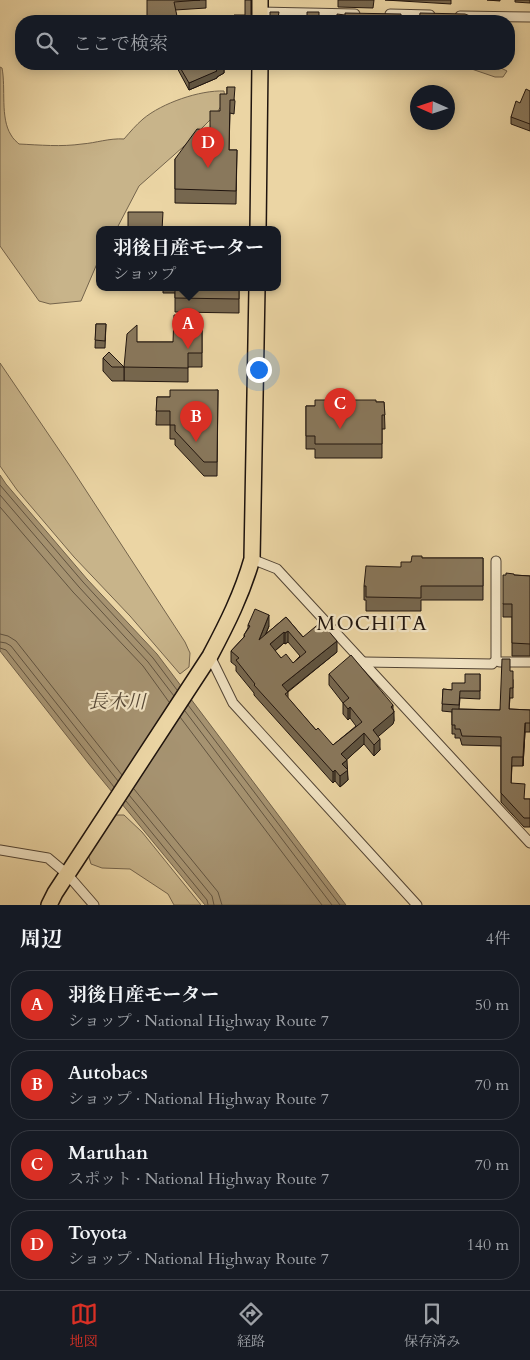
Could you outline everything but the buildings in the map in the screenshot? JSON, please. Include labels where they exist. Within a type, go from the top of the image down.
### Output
[{"type":"highway","points":[[258,226],[260,70]]},
{"type":"highway","points":[[49,905],[68,872],[206,660],[230,619],[244,586],[252,559],[257,291]]},
{"type":"street","points":[[260,11],[366,14]]},
{"type":"street","points":[[385,14],[416,15]]},
{"type":"street","points":[[515,18],[530,18]]},
{"type":"street","points":[[252,559],[277,569],[530,843]]},
{"type":"street","points":[[494,662],[496,660],[496,561]]},
{"type":"street","points":[[206,660],[233,703],[417,905]]},
{"type":"street","points":[[364,662],[492,664],[494,662],[530,662]]},
{"type":"street","points":[[0,850],[48,858],[68,872],[94,905]]},
{"type":"shaded area","points":[[0,67],[2,68],[3,76],[6,120],[11,135],[19,144],[50,146],[124,139],[143,119],[160,108],[193,95],[224,91],[225,100],[216,114],[183,147],[139,186],[118,226],[96,226],[96,266],[81,301],[50,304],[39,301],[0,246]]},
{"type":"shaded area","points":[[475,70],[507,71],[503,77],[495,77]]},
{"type":"shaded area","points":[[0,363],[185,642],[190,653],[189,667],[180,674],[130,616],[74,557],[17,490],[0,466]]},
{"type":"shaded area","points":[[115,815],[124,815],[142,832],[201,905],[174,905],[168,894],[130,869],[102,868],[91,864],[88,854]]},
{"type":"water","name":"長木川","points":[[0,475],[87,579],[157,654],[346,905],[205,905],[89,764],[0,651]]},
{"type":"place","name":"Toyota","points":[[208,168]]},
{"type":"place","name":"羽後日産モーター","points":[[188,349]]},
{"type":"place","name":"Maruhan","points":[[340,429]]},
{"type":"place","name":"Autobacs","points":[[196,442]]},
{"type":"district","name":"MOCHITA","points":[[372,623]]}]
